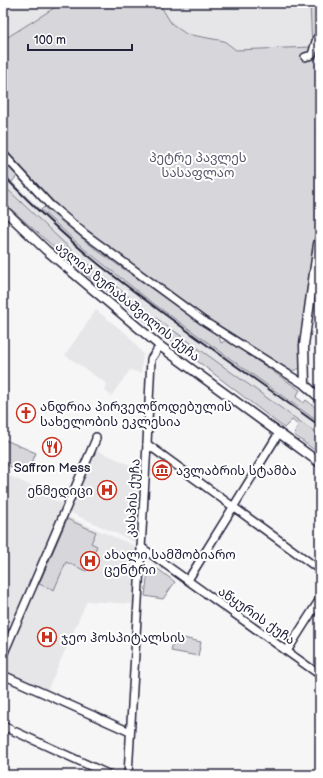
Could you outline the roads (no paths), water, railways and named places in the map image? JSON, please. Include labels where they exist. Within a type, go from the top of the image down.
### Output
[{"type":"street","points":[[305,57],[312,55],[317,38],[320,35]]},
{"type":"street","points":[[3,154],[50,205],[85,234],[205,322],[305,385],[320,398]]},
{"type":"street","name":"ავლიპ ზურაბაშვილის ქუჩა","points":[[3,209],[46,250],[160,346],[320,463]]},
{"type":"street","points":[[305,385],[304,345],[317,278],[318,244],[320,238]]},
{"type":"street","name":"კასპის ქუჩა","points":[[128,775],[140,547],[148,444],[151,358],[160,346]]},
{"type":"street","points":[[188,580],[279,433]]},
{"type":"street","points":[[3,655],[96,440],[96,436]]},
{"type":"street","points":[[148,444],[320,570]]},
{"type":"street","name":"აწყურის ქუჩა","points":[[140,547],[320,675]]},
{"type":"street","points":[[288,652],[320,599]]},
{"type":"street","points":[[3,675],[130,732]]},
{"type":"street","points":[[3,726],[110,775]]},
{"type":"railway","points":[[3,175],[50,222],[101,266],[182,327],[320,426]]},
{"type":"place","name":"ანდრია პირველწოდებულის სახელობის ეკლესია","points":[[26,413]]},
{"type":"place","name":"Saffron Mess","points":[[52,447]]},
{"type":"place","name":"ავლაბრის სტამბა","points":[[162,470]]},
{"type":"place","name":"ენმედიცი","points":[[107,490]]},
{"type":"place","name":"ახალი სამშობიარო ცენტრი","points":[[90,561]]},
{"type":"place","name":"ჯეო ჰოსპიტალსის","points":[[47,637]]},
{"type":"park label","name":"პეტრე პავლეს სასაფლაო","points":[[198,164]]}]
